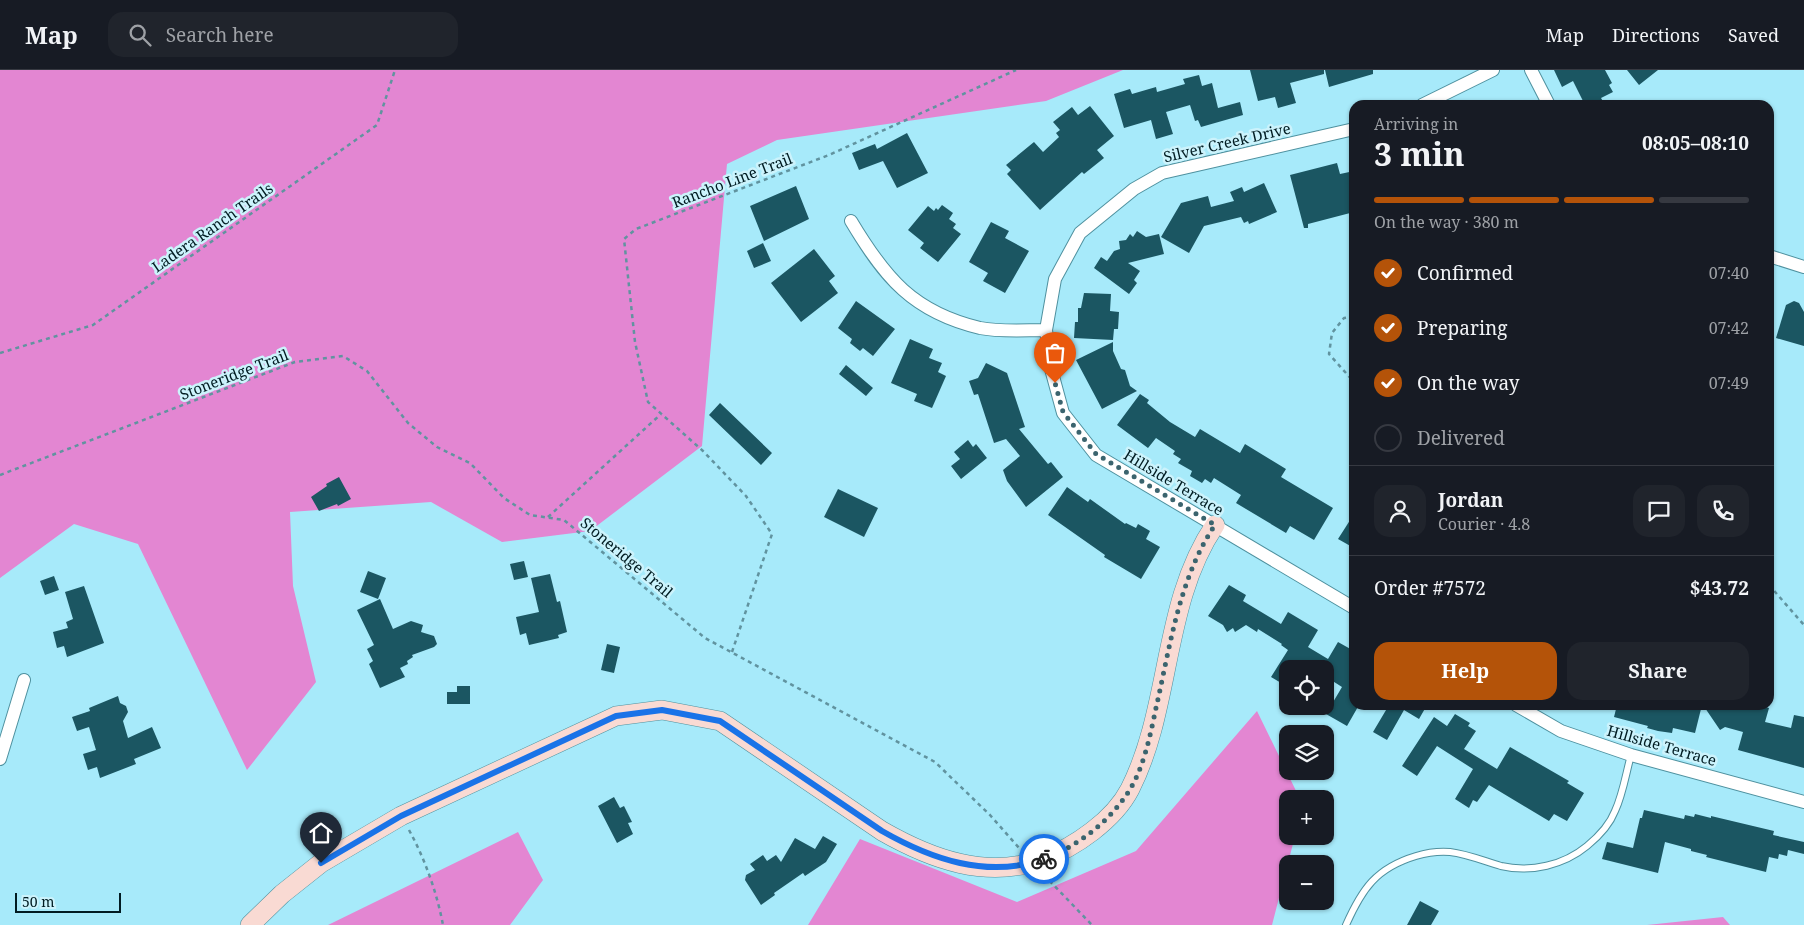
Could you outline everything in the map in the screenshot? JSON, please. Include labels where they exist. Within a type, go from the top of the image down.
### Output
[{"type":"street","points":[[1432,100],[1492,70]]},
{"type":"street","points":[[1532,70],[1547,100]]},
{"type":"street","name":"Silver Creek Drive","points":[[1046,330],[1055,280],[1080,233],[1134,189],[1162,173],[1349,131]]},
{"type":"street","points":[[851,222],[874,260],[902,291],[933,312],[981,328],[1046,330]]},
{"type":"street","points":[[1774,258],[1804,267]]},
{"type":"street","name":"Hillside Terrace","points":[[1046,330],[1051,368],[1063,412],[1096,454],[1349,605]]},
{"type":"street","points":[[250,925],[282,894],[321,863],[401,816],[616,716],[662,710],[720,721],[882,831],[910,847],[941,859],[977,867],[1032,863],[1075,845],[1104,821],[1129,791],[1148,746],[1171,642],[1190,571],[1204,541],[1215,525]]},
{"type":"street","points":[[0,759],[24,680]]},
{"type":"street","name":"Hillside Terrace","points":[[1525,710],[1561,731],[1631,755],[1804,802]]},
{"type":"lane","points":[[1346,925],[1355,905],[1370,882],[1385,868],[1427,853],[1449,852],[1504,867],[1523,869],[1548,866],[1573,858],[1597,838],[1615,811],[1631,755]]},
{"type":"path","name":"Ladera Ranch Trails","points":[[0,353],[93,326],[377,125],[395,70]]},
{"type":"path","name":"Rancho Line Trail","points":[[732,652],[772,534],[746,496],[703,451],[648,402],[635,342],[624,239],[636,229],[829,155],[1016,70]]},
{"type":"path","points":[[1349,318],[1344,318],[1332,333],[1329,354],[1349,376]]},
{"type":"path","name":"Stoneridge Trail","points":[[0,475],[295,362],[343,356],[367,371],[408,423],[437,447],[470,463],[504,498],[530,515],[564,520],[705,638],[935,762],[990,815],[1032,863],[1092,925]]},
{"type":"path","points":[[548,517],[661,414]]},
{"type":"path","points":[[1774,591],[1804,624]]},
{"type":"path","points":[[401,816],[420,850],[440,909],[443,925]]},
{"type":"shaded area","points":[[0,70],[1123,70],[1046,101],[777,140],[727,164],[702,446],[590,531],[502,542],[431,502],[290,512],[293,586],[316,682],[247,770],[138,544],[74,524],[0,578]]},
{"type":"shaded area","points":[[1257,711],[1279,756],[1279,780],[1291,780],[1296,790],[1279,790],[1279,845],[1293,845],[1290,855],[1279,855],[1279,898],[1272,925],[808,925],[860,839],[1017,902],[1136,851]]},
{"type":"shaded area","points":[[518,832],[543,880],[510,925],[328,925]]},
{"type":"shaded area","points":[[1723,917],[1730,925],[1647,925]]},
{"type":"building","points":[[1250,70],[1324,70],[1324,74],[1290,83],[1296,103],[1278,108],[1275,97],[1258,101]]},
{"type":"building","points":[[1325,70],[1373,70],[1373,74],[1329,87]]},
{"type":"building","points":[[1554,70],[1605,70],[1612,83],[1609,85],[1613,92],[1601,98],[1602,100],[1582,100],[1573,81],[1562,87]]},
{"type":"building","points":[[1627,70],[1658,70],[1639,85]]},
{"type":"building","points":[[1199,75],[1202,86],[1212,83],[1218,108],[1240,102],[1243,115],[1201,127],[1198,120],[1195,121],[1190,105],[1166,112],[1173,134],[1156,139],[1151,120],[1124,128],[1114,94],[1130,89],[1132,94],[1156,87],[1157,92],[1185,84],[1183,79]]},
{"type":"building","points":[[1090,106],[1114,136],[1097,150],[1104,158],[1084,174],[1082,172],[1040,210],[1007,174],[1011,170],[1006,165],[1034,142],[1043,152],[1059,137],[1056,133],[1060,130],[1053,122],[1072,107],[1078,115]]},
{"type":"building","points":[[907,133],[928,173],[897,188],[883,161],[859,170],[852,153],[875,144],[877,149]]},
{"type":"building","points":[[1337,163],[1340,174],[1349,172],[1349,213],[1308,224],[1308,228],[1304,228],[1290,175]]},
{"type":"building","points":[[1264,183],[1277,212],[1249,224],[1248,221],[1244,223],[1241,217],[1204,226],[1189,253],[1161,237],[1181,203],[1208,196],[1211,207],[1234,201],[1230,192],[1242,187],[1244,192]]},
{"type":"building","points":[[796,186],[809,219],[764,241],[750,206]]},
{"type":"building","points":[[942,205],[953,213],[949,219],[956,224],[953,228],[961,234],[938,262],[920,248],[924,243],[908,230],[928,206],[934,211],[936,208],[938,210]]},
{"type":"building","points":[[991,222],[1009,231],[1005,238],[1029,251],[1005,293],[983,281],[988,273],[969,262]]},
{"type":"building","points":[[1137,231],[1146,237],[1159,234],[1164,254],[1128,263],[1140,271],[1134,280],[1137,283],[1129,294],[1094,268],[1101,257],[1107,261],[1114,251],[1120,249],[1119,241],[1126,240],[1130,234],[1133,237]]},
{"type":"building","points":[[763,243],[771,261],[754,268],[747,251]]},
{"type":"building","points":[[814,249],[835,276],[829,281],[838,293],[801,322],[771,283]]},
{"type":"building","points":[[1084,293],[1111,294],[1110,311],[1119,312],[1118,329],[1114,329],[1113,340],[1074,338],[1075,322],[1078,322],[1078,308],[1081,308]]},
{"type":"building","points":[[856,301],[895,329],[873,356],[863,348],[860,351],[850,343],[852,339],[838,328]]},
{"type":"building","points":[[1794,301],[1799,303],[1804,312],[1804,346],[1776,338],[1786,305]]},
{"type":"building","points":[[910,339],[933,349],[929,358],[942,363],[938,372],[946,376],[932,408],[914,401],[917,394],[891,383]]},
{"type":"building","points":[[1113,342],[1113,351],[1121,369],[1125,370],[1130,386],[1137,391],[1102,409],[1076,360]]},
{"type":"building","points":[[986,363],[1007,373],[1025,427],[1019,429],[1048,464],[1051,462],[1063,477],[1026,507],[1007,481],[1003,470],[1020,456],[1006,439],[994,443],[978,394],[974,395],[969,381],[978,378]]},
{"type":"building","points":[[846,365],[873,388],[866,396],[839,374]]},
{"type":"building","points":[[1140,394],[1149,400],[1147,403],[1170,422],[1195,437],[1200,429],[1240,453],[1245,444],[1286,469],[1281,477],[1333,508],[1314,540],[1290,526],[1286,533],[1236,503],[1241,495],[1214,478],[1211,483],[1205,479],[1202,483],[1190,476],[1192,471],[1178,463],[1181,459],[1173,454],[1175,451],[1156,438],[1148,448],[1117,425]]},
{"type":"building","points":[[720,403],[772,453],[761,465],[709,415]]},
{"type":"building","points":[[968,440],[973,447],[976,444],[987,458],[961,479],[951,466],[960,459],[954,452]]},
{"type":"building","points":[[339,477],[351,499],[338,506],[337,504],[319,511],[311,497],[327,486],[326,484]]},
{"type":"building","points":[[1067,487],[1088,502],[1090,499],[1125,524],[1136,528],[1138,524],[1150,531],[1146,539],[1160,547],[1141,579],[1104,557],[1105,555],[1048,515]]},
{"type":"building","points":[[838,489],[878,508],[864,537],[824,517]]},
{"type":"building","points":[[1349,522],[1349,545],[1338,539]]},
{"type":"building","points":[[524,561],[528,577],[514,580],[510,564]]},
{"type":"building","points":[[368,571],[386,578],[378,599],[360,592]]},
{"type":"building","points":[[550,574],[557,602],[560,601],[567,632],[558,635],[559,638],[529,645],[526,633],[520,635],[516,617],[539,612],[531,578]]},
{"type":"building","points":[[54,576],[59,590],[45,595],[40,581]]},
{"type":"building","points":[[1229,585],[1246,595],[1243,601],[1281,624],[1288,612],[1318,630],[1308,647],[1328,659],[1338,642],[1349,648],[1349,710],[1356,710],[1347,726],[1328,715],[1334,715],[1334,700],[1342,687],[1334,682],[1334,660],[1282,660],[1288,650],[1258,629],[1257,632],[1246,625],[1235,632],[1233,628],[1227,632],[1223,625],[1208,616]]},
{"type":"building","points":[[84,586],[104,643],[67,657],[64,646],[57,648],[53,632],[68,628],[66,622],[73,619],[65,592]]},
{"type":"building","points":[[380,599],[393,629],[411,621],[423,625],[421,632],[434,636],[437,644],[434,647],[412,655],[413,657],[407,661],[408,664],[400,668],[405,677],[380,688],[369,664],[373,661],[367,649],[374,645],[357,610]]},
{"type":"building","points":[[607,644],[620,647],[614,673],[601,670]]},
{"type":"building","points":[[1279,664],[1279,682],[1271,677]]},
{"type":"building","points":[[457,686],[470,686],[470,704],[447,704],[447,692],[457,692]]},
{"type":"building","points":[[118,696],[120,703],[126,706],[128,712],[123,721],[128,738],[152,727],[161,748],[134,759],[136,764],[100,778],[97,767],[88,770],[83,754],[96,750],[89,727],[77,731],[72,717],[90,711],[89,708]]},
{"type":"building","points":[[1386,710],[1404,710],[1387,740],[1373,732]]},
{"type":"building","points":[[1404,710],[1424,710],[1419,719]]},
{"type":"building","points":[[1616,710],[1701,710],[1695,733],[1673,728],[1672,733],[1658,731],[1647,728],[1648,726],[1614,717]]},
{"type":"building","points":[[1706,710],[1768,710],[1765,722],[1791,728],[1794,715],[1804,717],[1804,768],[1738,750],[1743,732],[1725,727],[1720,730]]},
{"type":"building","points":[[1455,714],[1470,723],[1468,726],[1476,731],[1464,749],[1497,769],[1510,747],[1569,781],[1567,783],[1584,793],[1567,821],[1554,814],[1549,821],[1489,785],[1477,802],[1473,800],[1469,808],[1455,799],[1473,769],[1437,746],[1417,776],[1402,766],[1434,717],[1447,726]]},
{"type":"building","points":[[614,797],[620,808],[624,806],[632,822],[628,823],[633,834],[617,843],[598,806]]},
{"type":"building","points":[[1644,810],[1684,819],[1685,815],[1694,817],[1695,814],[1711,818],[1711,816],[1774,831],[1773,835],[1804,842],[1804,854],[1788,850],[1787,856],[1779,854],[1778,859],[1769,857],[1766,872],[1706,857],[1707,855],[1691,851],[1691,849],[1665,842],[1658,873],[1602,859],[1607,842],[1633,848],[1640,818],[1642,818]]},
{"type":"building","points":[[823,836],[837,844],[826,862],[805,876],[803,873],[774,893],[775,895],[761,905],[745,880],[746,875],[755,870],[750,864],[763,855],[767,861],[776,855],[781,862],[795,838],[815,849]]},
{"type":"building","points":[[1420,901],[1439,911],[1431,925],[1407,925]]},
{"type":"way so far","points":[[1044,859],[1075,845],[1104,821],[1129,791],[1148,746],[1171,642],[1190,571],[1204,541],[1215,525],[1096,454],[1063,412],[1055,383]]},
{"type":"route","points":[[321,863],[401,816],[616,716],[662,710],[720,721],[882,831],[910,847],[941,859],[977,867],[1032,863],[1044,859]]}]
